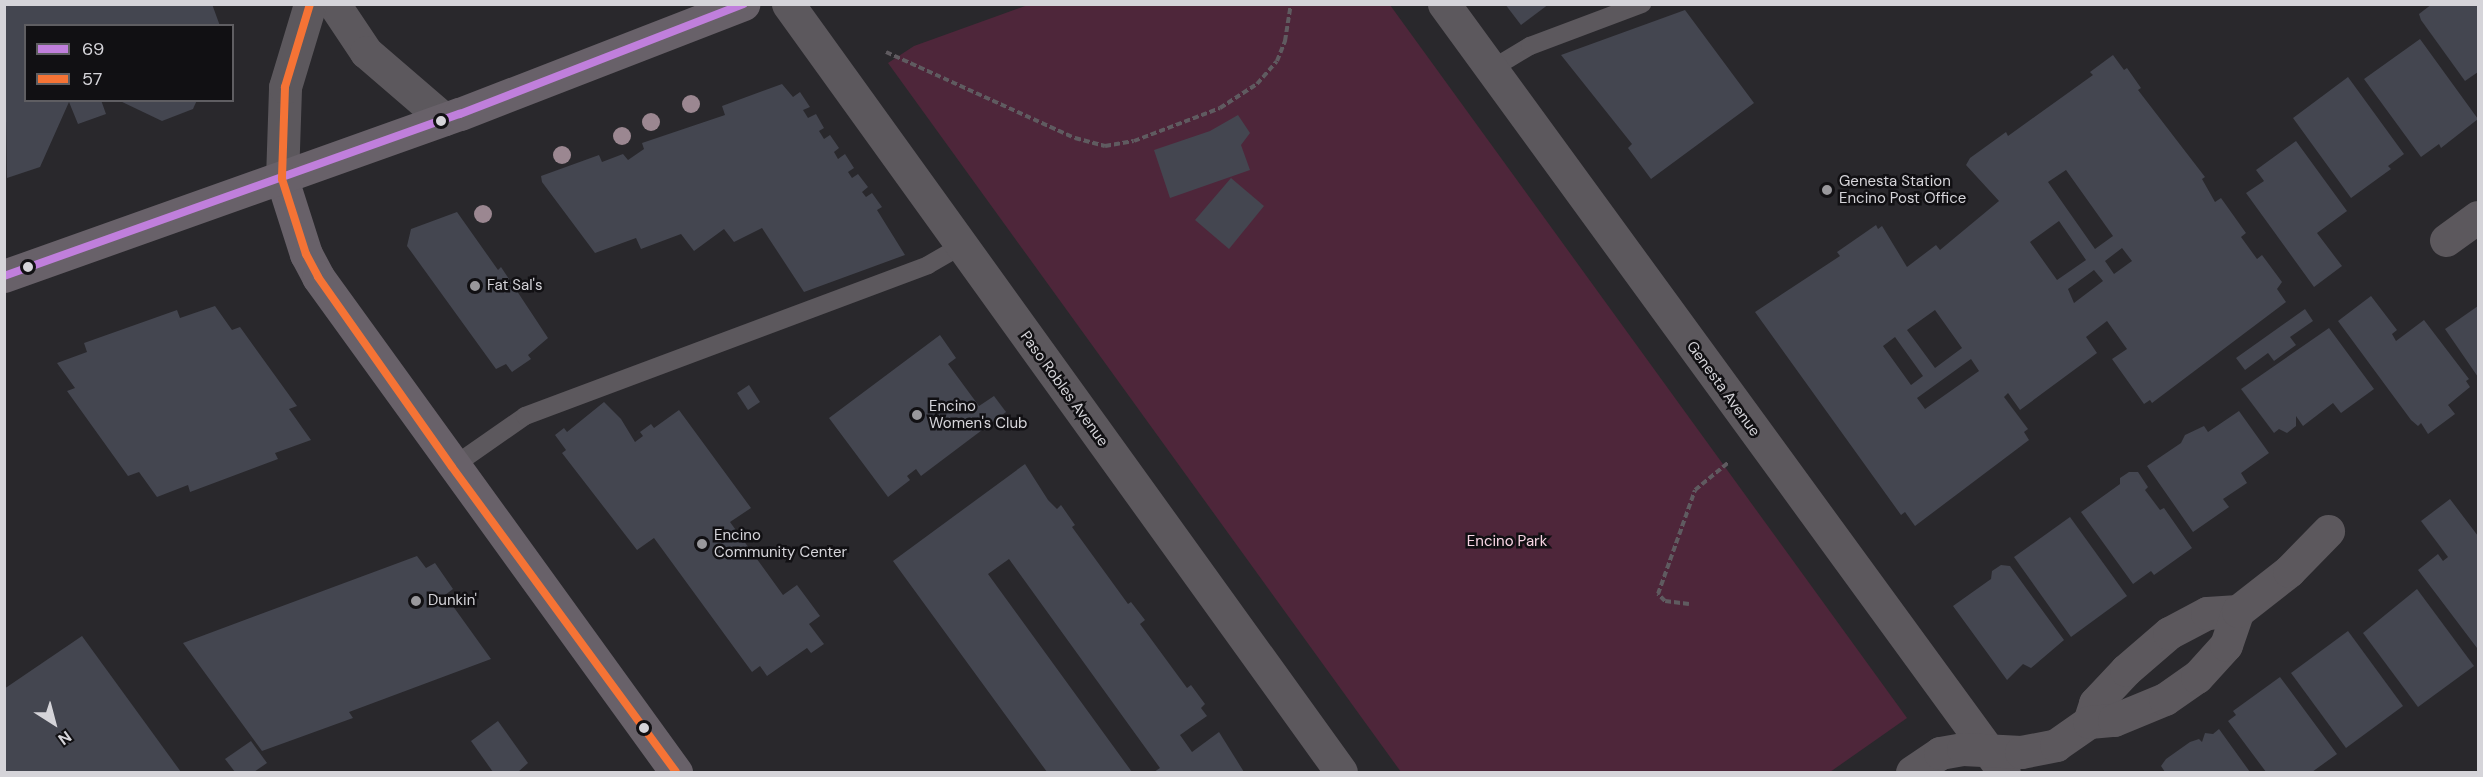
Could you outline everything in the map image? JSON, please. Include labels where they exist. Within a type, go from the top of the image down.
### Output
[{"type":"main road","points":[[4,276],[282,179],[743,4]]},
{"type":"main road","points":[[282,179],[306,254],[318,277],[452,467],[676,772]]},
{"type":"street","points":[[282,179],[285,87],[310,4]]},
{"type":"street","points":[[334,4],[366,52],[444,119]]},
{"type":"street","name":"Paso Robles Avenue","points":[[788,4],[1332,770]]},
{"type":"street","name":"Genesta Avenue","points":[[1444,4],[1995,761]]},
{"type":"street","points":[[2446,240],[2478,217]]},
{"type":"street","points":[[1912,772],[1940,753],[1995,761],[2020,752],[2056,745],[2089,722],[2114,720],[2165,699],[2197,677],[2226,645],[2238,611],[2289,571],[2328,531]]},
{"type":"street","points":[[2089,722],[2095,703],[2126,670],[2169,633],[2207,613],[2238,611]]},
{"type":"lane","points":[[1490,70],[1530,46],[1642,4]]},
{"type":"lane","points":[[452,467],[525,416],[928,265],[961,246]]},
{"type":"path","points":[[886,52],[1076,138],[1105,146],[1134,141],[1220,108],[1257,84],[1281,51],[1291,4]]},
{"type":"path","points":[[1689,604],[1665,601],[1658,594],[1695,490],[1729,462]]},
{"type":"green space","name":"Encino Park","points":[[1028,5],[1390,5],[1907,718],[1830,772],[1401,772],[888,63],[914,46]]},
{"type":"building","points":[[4,4],[212,4],[219,24],[24,24],[24,102],[69,102],[40,167],[7,178]]},
{"type":"building","points":[[1505,4],[1549,4],[1521,25]]},
{"type":"building","points":[[2432,4],[2478,4],[2478,72],[2465,81],[2421,20],[2419,14]]},
{"type":"building","points":[[1685,10],[1754,103],[1651,179],[1628,148],[1632,144],[1561,55]]},
{"type":"building","points":[[2420,39],[2478,119],[2441,148],[2439,144],[2421,157],[2364,79]]},
{"type":"building","points":[[2113,55],[2124,70],[2127,68],[2141,88],[2138,90],[2205,177],[2202,179],[2215,202],[2221,198],[2246,233],[2241,237],[2257,259],[2262,255],[2282,282],[2277,289],[2286,302],[2152,403],[2150,400],[2144,404],[2112,359],[2127,349],[2107,321],[2086,337],[2097,353],[2020,410],[2008,393],[2004,397],[2028,429],[2024,432],[2029,440],[1915,526],[1905,512],[1901,515],[1755,312],[1840,256],[1837,252],[1876,225],[1878,229],[1882,226],[1907,267],[1936,245],[1940,250],[1999,201],[1966,165],[1970,158],[2006,132],[2008,136],[2093,75],[2090,72]],"holes":[[[2066,170],[2113,236],[2095,249],[2048,182]],[[2059,221],[2086,260],[2057,280],[2030,242]],[[2122,248],[2132,261],[2114,274],[2105,261]],[[2094,270],[2103,281],[2074,303],[2068,289]],[[1935,310],[1962,348],[1935,368],[1907,330]],[[1895,337],[1923,376],[1911,385],[1883,346]],[[1971,359],[1979,371],[1925,409],[1917,398]]]},
{"type":"building","points":[[2348,77],[2404,154],[2388,166],[2391,169],[2351,198],[2293,118]]},
{"type":"building","points":[[782,84],[793,97],[800,92],[810,107],[803,110],[808,118],[816,114],[824,128],[819,131],[824,139],[830,135],[839,148],[834,152],[838,159],[845,154],[854,168],[848,172],[852,178],[858,174],[868,187],[862,192],[866,197],[872,193],[882,207],[877,210],[905,255],[804,292],[762,228],[734,242],[724,229],[694,251],[681,234],[641,249],[636,238],[595,253],[542,182],[541,176],[599,155],[602,162],[623,154],[628,160],[644,149],[642,143],[725,115],[722,106]]},
{"type":"building","points":[[69,102],[102,102],[106,114],[78,124]]},
{"type":"building","points":[[122,102],[196,102],[193,109],[162,121]]},
{"type":"building","points":[[1238,115],[1250,133],[1241,145],[1250,170],[1170,198],[1154,150],[1210,131]]},
{"type":"building","points":[[2296,141],[2347,211],[2317,233],[2342,266],[2314,287],[2246,193],[2264,181],[2256,170]]},
{"type":"building","points":[[1231,178],[1264,206],[1229,249],[1195,220]]},
{"type":"building","name":"Fat Sal's","points":[[457,212],[498,270],[501,267],[548,338],[528,355],[531,359],[512,372],[506,364],[496,369],[407,246],[411,229]]},
{"type":"building","points":[[2371,296],[2397,330],[2392,334],[2396,341],[2424,320],[2469,379],[2466,381],[2470,387],[2448,405],[2455,414],[2428,434],[2421,423],[2418,426],[2411,420],[2338,321]]},
{"type":"building","points":[[215,306],[232,330],[240,327],[297,406],[289,409],[311,440],[275,453],[278,459],[190,492],[188,485],[157,497],[139,472],[128,476],[67,391],[75,388],[57,363],[87,352],[84,343],[177,310],[180,318]]},
{"type":"building","points":[[2478,306],[2478,377],[2445,329]]},
{"type":"building","points":[[2305,309],[2313,321],[2290,337],[2296,345],[2274,361],[2268,353],[2245,370],[2236,358]]},
{"type":"building","points":[[2329,328],[2374,389],[2341,413],[2333,403],[2303,426],[2296,416],[2296,426],[2287,433],[2279,429],[2274,433],[2241,389]]},
{"type":"building","name":"Encino Women's Club","points":[[940,335],[956,358],[948,364],[979,406],[994,396],[1006,412],[921,476],[916,469],[907,476],[910,480],[888,497],[829,418]]},
{"type":"building","points":[[749,385],[760,402],[748,410],[737,393]]},
{"type":"building","name":"Encino Community Center","points":[[604,402],[621,419],[635,442],[643,436],[640,432],[651,424],[654,428],[679,410],[751,508],[730,522],[783,595],[797,585],[820,616],[809,624],[824,644],[811,653],[807,648],[767,676],[760,666],[752,672],[654,538],[637,550],[562,453],[566,450],[555,435],[564,428],[567,432]]},
{"type":"building","points":[[2239,411],[2269,453],[2241,473],[2247,483],[2223,499],[2229,507],[2193,532],[2147,466],[2181,443],[2185,435],[2204,426],[2208,432]]},
{"type":"building","points":[[1025,464],[1048,500],[1057,509],[1061,505],[1075,525],[1072,527],[1128,604],[1131,602],[1145,620],[1140,624],[1187,688],[1191,685],[1205,704],[1201,708],[1207,716],[1180,735],[1192,752],[1219,732],[1244,772],[1154,772],[1160,768],[1009,559],[988,574],[1132,772],[1047,772],[893,561]]},
{"type":"building","points":[[2129,472],[2138,472],[2148,487],[2145,490],[2160,510],[2164,508],[2192,548],[2154,575],[2151,571],[2133,584],[2081,512],[2120,484],[2120,478]]},
{"type":"building","points":[[2450,499],[2478,536],[2477,648],[2418,570],[2438,554],[2443,561],[2448,557],[2421,521]]},
{"type":"building","points":[[2070,517],[2127,596],[2071,637],[2014,557]]},
{"type":"building","points":[[417,556],[426,568],[435,563],[453,589],[445,595],[491,659],[349,712],[353,718],[262,751],[183,643]]},
{"type":"building","points":[[2001,565],[2010,566],[2064,640],[2031,668],[2023,664],[2007,680],[1953,606],[1991,579],[1992,571]]},
{"type":"building","points":[[2417,589],[2474,666],[2418,707],[2363,633]]},
{"type":"building","points":[[2348,631],[2403,706],[2346,748],[2291,673]]},
{"type":"building","points":[[82,636],[181,772],[4,772],[4,689]]},
{"type":"building","points":[[2280,677],[2337,754],[2312,772],[2266,772],[2228,721],[2236,715],[2233,711]]},
{"type":"building","points":[[498,721],[528,763],[518,772],[493,772],[471,741]]},
{"type":"building","points":[[2219,729],[2250,772],[2165,772],[2161,766],[2166,759],[2190,742],[2199,739],[2202,742],[2205,733],[2213,734]]},
{"type":"building","points":[[251,741],[267,763],[254,772],[235,772],[225,759]]},
{"type":"transit line","name":"57","points":[[310,4],[285,87],[282,179],[306,254],[318,277],[452,467],[676,772]]},
{"type":"transit line","name":"69","points":[[4,276],[460,114],[743,4]]},
{"type":"place","name":"Genesta Station Encino Post Office","points":[[1827,190]]},
{"type":"place","name":"Fat Sal's","points":[[475,286]]},
{"type":"place","name":"Encino Women's Club","points":[[917,415]]},
{"type":"place","name":"Encino Community Center","points":[[702,544]]},
{"type":"place","name":"Dunkin'","points":[[416,601]]}]
